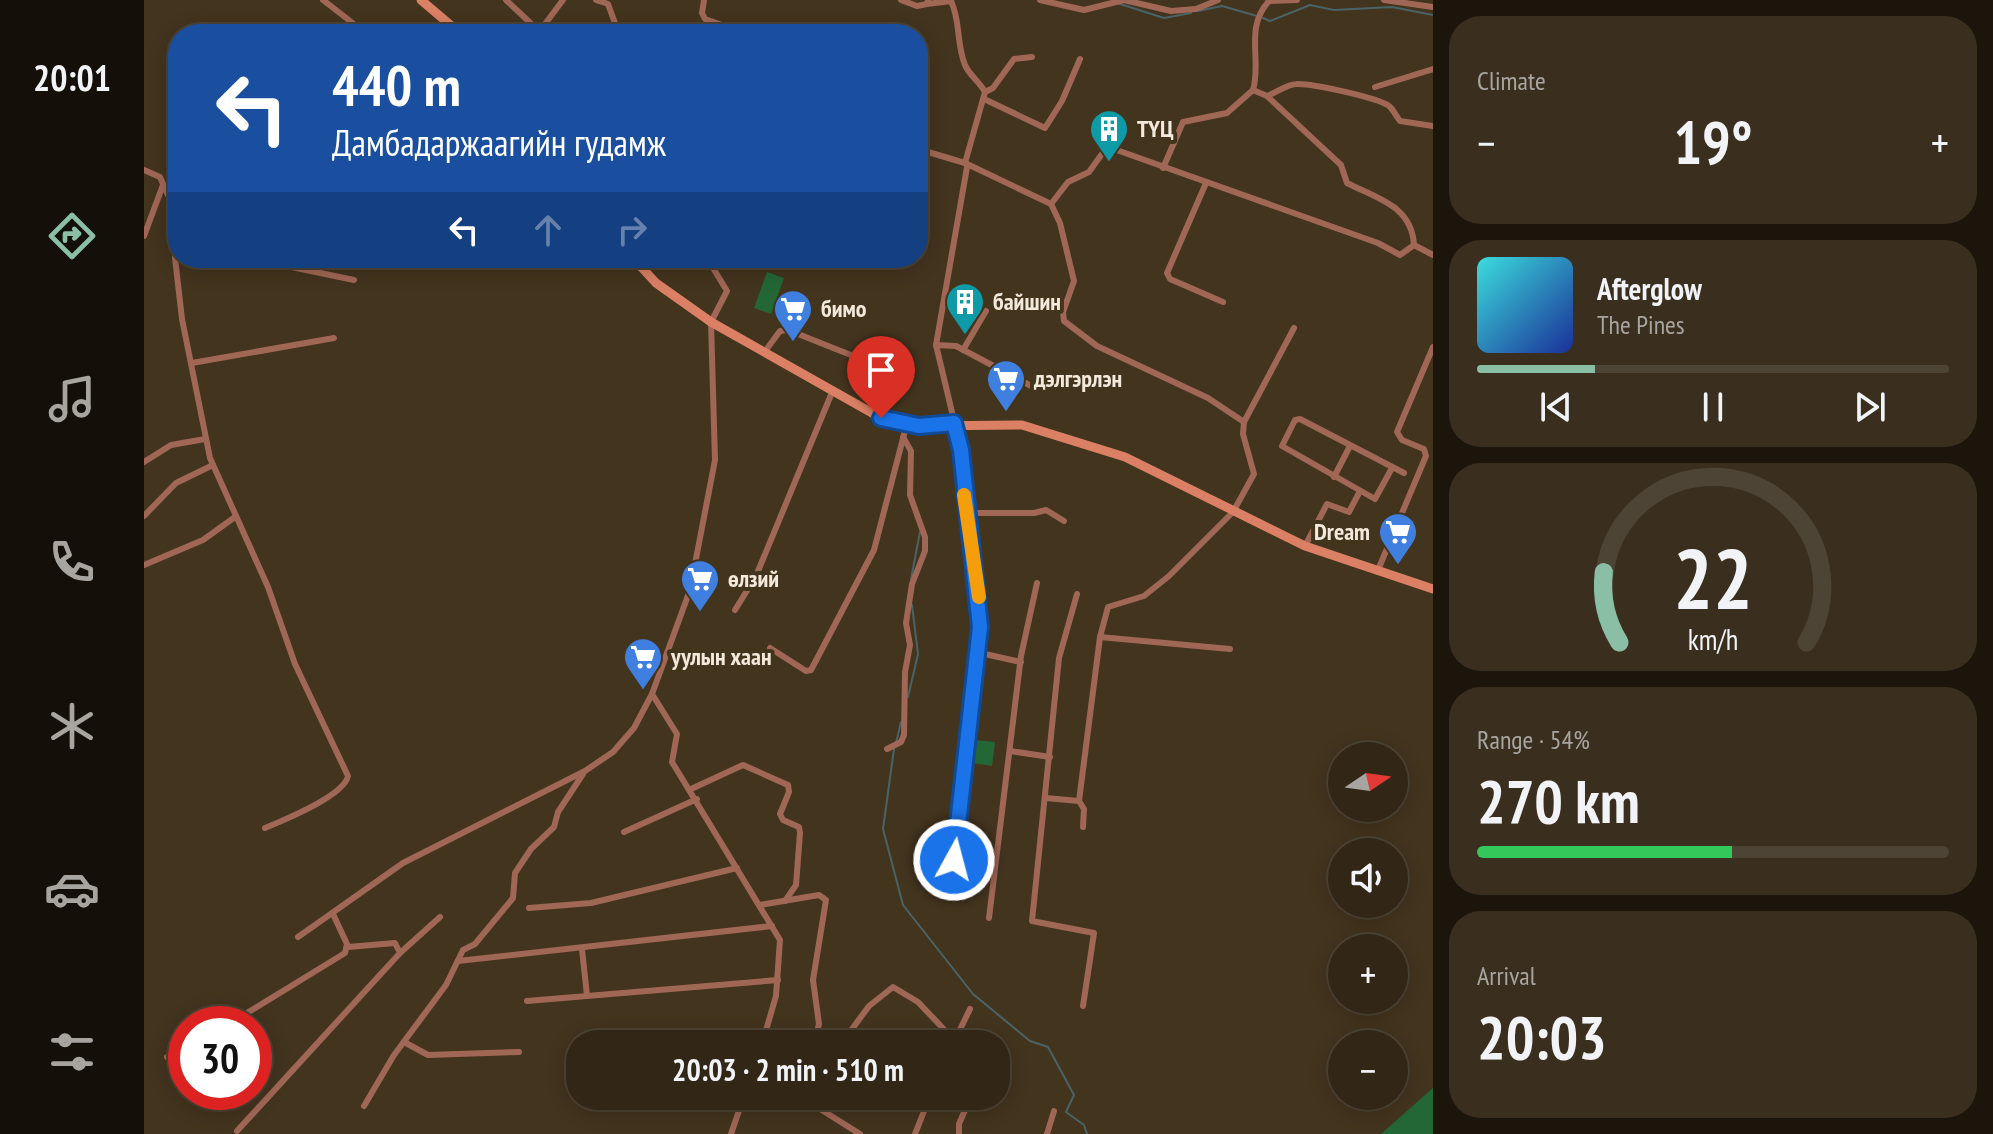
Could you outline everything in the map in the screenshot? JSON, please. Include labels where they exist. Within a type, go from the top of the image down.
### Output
[{"type":"main road","points":[[421,0],[449,24]]},
{"type":"main road","points":[[642,268],[656,283],[711,322],[766,350],[881,418],[907,423],[1022,425],[1125,457],[1305,546],[1433,589]]},
{"type":"street","points":[[323,0],[354,24]]},
{"type":"street","points":[[506,0],[531,24]]},
{"type":"street","points":[[545,24],[563,0]]},
{"type":"street","points":[[596,0],[608,4],[615,24]]},
{"type":"street","points":[[704,0],[705,19],[719,24]]},
{"type":"street","points":[[901,0],[917,6],[952,0],[959,17],[958,40],[966,68],[984,96],[1045,128],[1062,101],[1080,59]]},
{"type":"street","points":[[1040,0],[1084,10],[1124,0],[1171,11],[1196,9],[1218,0]]},
{"type":"street","points":[[1084,10],[1086,0]]},
{"type":"street","points":[[1163,168],[1183,122],[1227,113],[1253,90],[1257,76],[1253,43],[1260,10],[1268,1],[1297,0]]},
{"type":"street","points":[[1384,0],[1418,2],[1433,7]]},
{"type":"street","points":[[950,892],[980,600],[961,450],[936,345],[966,165],[984,96],[1014,59],[1032,57]]},
{"type":"street","points":[[1375,87],[1433,69]]},
{"type":"street","points":[[1267,96],[1296,84],[1339,89],[1361,98],[1379,100],[1391,107],[1400,121],[1433,126]]},
{"type":"street","points":[[1253,90],[1267,96],[1341,165],[1347,183],[1403,210],[1413,227],[1414,245]]},
{"type":"street","points":[[1051,204],[1068,182],[1089,172],[1107,148],[1378,243],[1400,255],[1414,245]]},
{"type":"street","points":[[928,152],[966,165],[1051,204],[1060,223],[1074,281],[1063,312],[1064,321],[1097,346],[1208,398],[1244,422]]},
{"type":"street","points":[[144,170],[158,175],[168,195]]},
{"type":"street","points":[[1206,183],[1167,273],[1170,279],[1223,302]]},
{"type":"street","points":[[144,236],[163,185]]},
{"type":"street","points":[[1414,245],[1433,255]]},
{"type":"street","points":[[179,268],[182,319],[205,439],[213,465],[268,587],[295,664],[348,776],[345,785],[302,812],[265,828]]},
{"type":"street","points":[[296,268],[354,280]]},
{"type":"street","points":[[298,937],[403,863],[585,771],[613,752],[634,728],[652,694],[690,590],[715,460],[711,322],[727,291],[713,268]]},
{"type":"street","points":[[963,350],[986,311]]},
{"type":"street","points":[[1083,827],[1084,809],[1079,801],[1100,637],[1108,607],[1150,593],[1233,512],[1254,474],[1243,434],[1244,422],[1294,328]]},
{"type":"street","points":[[766,350],[780,331],[788,330],[886,369]]},
{"type":"street","points":[[192,363],[334,338]]},
{"type":"street","points":[[936,345],[963,350],[1033,387]]},
{"type":"street","points":[[1378,570],[1426,456],[1424,449],[1402,440],[1397,432],[1433,347]]},
{"type":"street","points":[[735,610],[756,576],[833,390]]},
{"type":"street","points":[[1392,468],[1376,498],[1282,448],[1295,420],[1300,419],[1404,473]]},
{"type":"street","points":[[770,648],[806,671],[811,670],[823,651],[874,550],[907,423]]},
{"type":"street","points":[[890,747],[901,742],[910,645],[906,623],[912,584],[925,551],[925,537],[910,495],[911,451],[903,437]]},
{"type":"street","points":[[144,462],[171,445],[205,439]]},
{"type":"street","points":[[1334,477],[1350,446]]},
{"type":"street","points":[[144,516],[176,483],[213,465]]},
{"type":"street","points":[[1305,546],[1327,504],[1349,512],[1360,491]]},
{"type":"street","points":[[967,513],[1034,513],[1046,510],[1064,521]]},
{"type":"street","points":[[144,565],[203,540],[235,517]]},
{"type":"street","points":[[989,918],[1021,662],[1037,583]]},
{"type":"street","points":[[1077,594],[1059,658],[1032,921],[1094,933],[1083,1006]]},
{"type":"street","points":[[1100,637],[1230,649]]},
{"type":"street","points":[[976,652],[1021,662]]},
{"type":"street","points":[[652,694],[677,734],[672,762],[780,940],[778,980],[766,1030]]},
{"type":"street","points":[[1010,751],[1050,757]]},
{"type":"street","points":[[691,789],[743,765],[788,785],[789,792],[780,814],[783,820],[799,827],[800,833],[796,885],[785,901]]},
{"type":"street","points":[[364,1106],[404,1042],[446,985],[463,950],[475,944],[513,898],[515,873],[531,849],[554,827],[558,812],[585,771]]},
{"type":"street","points":[[1046,798],[1079,801]]},
{"type":"street","points":[[624,832],[697,799]]},
{"type":"street","points":[[529,908],[591,903],[737,868]]},
{"type":"street","points":[[760,905],[819,895],[826,900],[813,980],[818,1030]]},
{"type":"street","points":[[333,914],[348,947]]},
{"type":"street","points":[[237,1131],[400,953],[440,917]]},
{"type":"street","points":[[458,961],[772,926]]},
{"type":"street","points":[[348,947],[386,941],[395,943],[400,953]]},
{"type":"street","points":[[258,1006],[345,953],[348,947]]},
{"type":"street","points":[[582,949],[587,996]]},
{"type":"street","points":[[527,1001],[778,980]]},
{"type":"street","points":[[851,1030],[869,1006],[893,987],[918,1002],[943,1030]]},
{"type":"street","points":[[960,1030],[970,1009]]},
{"type":"street","points":[[404,1042],[428,1055],[519,1052]]},
{"type":"street","points":[[731,1134],[739,1110]]},
{"type":"street","points":[[822,1110],[860,1134]]},
{"type":"street","points":[[915,1134],[924,1110]]},
{"type":"street","points":[[959,1134],[959,1124],[965,1110]]},
{"type":"street","points":[[1047,1134],[1054,1111]]},
{"type":"green space","points":[[767,272],[784,278],[771,314],[754,308]]},
{"type":"green space","points":[[975,740],[995,742],[992,766],[973,763]]},
{"type":"green space","points":[[1433,1088],[1433,1134],[1381,1134]]},
{"type":"waterway","points":[[1117,3],[1164,18],[1191,13]]},
{"type":"waterway","points":[[1263,18],[1270,21],[1310,5],[1334,10],[1392,7],[1433,15]]},
{"type":"waterway","points":[[1198,11],[1222,6],[1257,16]]},
{"type":"waterway","points":[[911,579],[920,532]]},
{"type":"waterway","points":[[908,697],[918,654],[912,605]]},
{"type":"waterway","points":[[896,743],[901,722]]},
{"type":"waterway","points":[[894,749],[883,829],[903,905],[973,994],[1030,1041],[1048,1047],[1074,1095],[1066,1112],[1084,1125],[1087,1134]]},
{"type":"slow traffic","points":[[964,495],[979,597]]},
{"type":"place","name":"ТҮЦ","points":[[1109,163]]},
{"type":"place","name":"байшин","points":[[965,336]]},
{"type":"place","name":"бимо","points":[[793,343]]},
{"type":"place","name":"дэлгэрлэн","points":[[1006,413]]},
{"type":"place","name":"Dream","points":[[1398,566]]},
{"type":"place","name":"өлзий","points":[[700,613]]},
{"type":"place","name":"уулын хаан","points":[[643,691]]},
{"type":"route","points":[[881,418],[919,426],[954,423],[961,450],[960,462],[980,600],[980,627],[954,860]]}]
